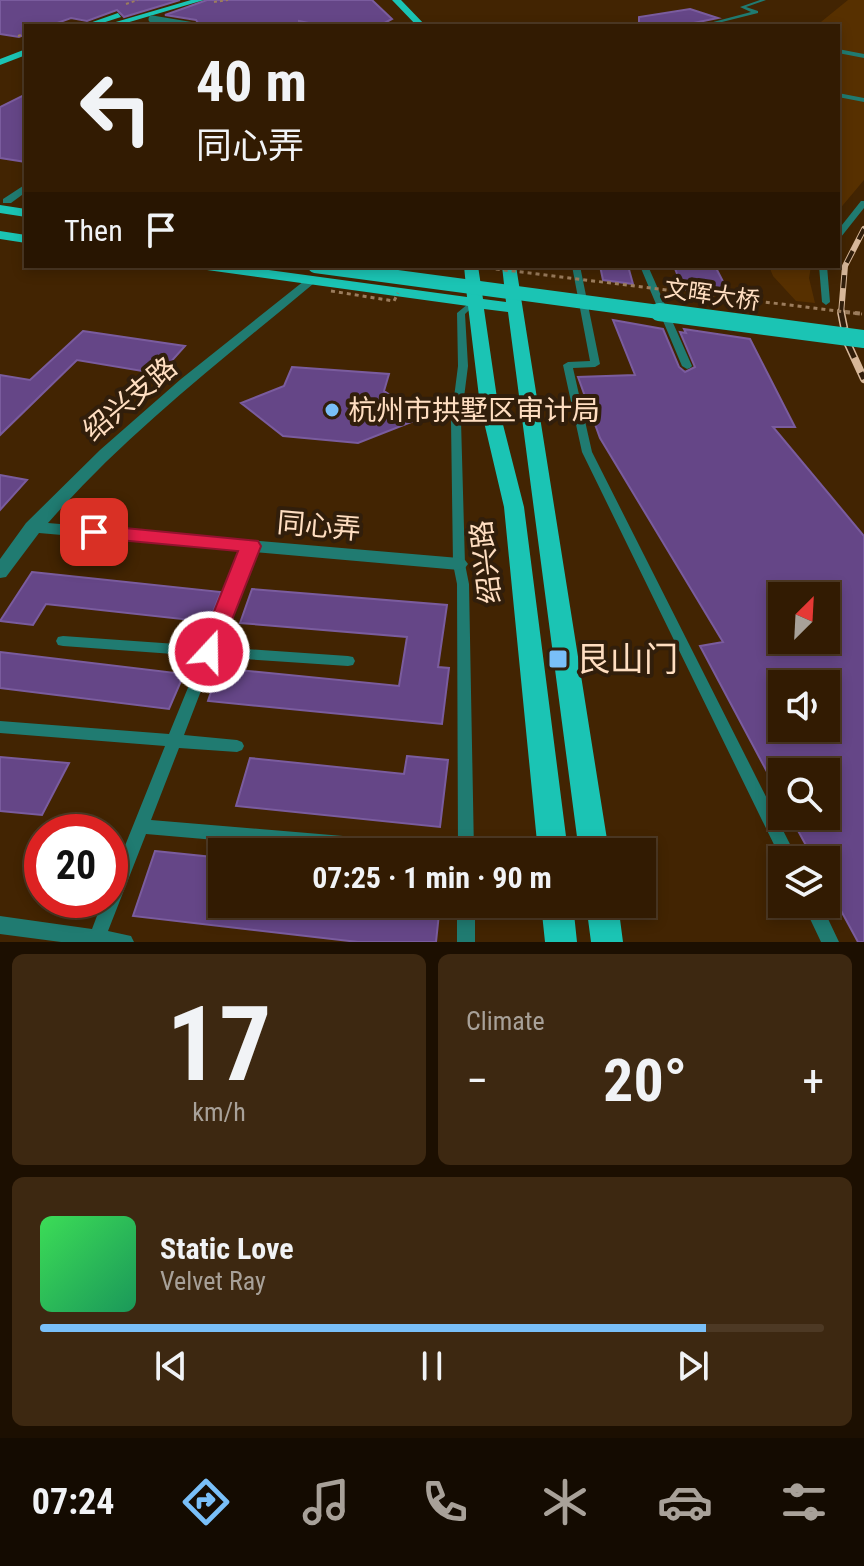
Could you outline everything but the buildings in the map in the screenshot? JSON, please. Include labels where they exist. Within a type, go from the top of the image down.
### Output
[{"type":"main road","points":[[92,24],[163,0]]},
{"type":"main road","points":[[109,24],[130,11],[176,0]]},
{"type":"main road","points":[[150,16],[187,0]]},
{"type":"main road","points":[[130,11],[150,16],[200,0]]},
{"type":"main road","points":[[389,0],[413,24]]},
{"type":"main road","points":[[396,0],[420,24]]},
{"type":"main road","points":[[0,55],[24,46]]},
{"type":"main road","points":[[0,62],[24,53]]},
{"type":"main road","points":[[2,203],[24,203]]},
{"type":"main road","points":[[2,203],[24,212]]},
{"type":"main road","points":[[0,221],[24,225]]},
{"type":"main road","points":[[0,235],[24,239]]},
{"type":"main road","points":[[237,268],[312,273],[515,308]]},
{"type":"main road","name":"文晖大桥","points":[[411,268],[864,327]]},
{"type":"main road","name":"绍兴路","points":[[472,268],[489,405],[514,507],[551,838]]},
{"type":"main road","points":[[509,268],[592,838]]},
{"type":"main road","name":"文晖大桥","points":[[312,273],[864,339]]},
{"type":"main road","points":[[558,918],[561,942]]},
{"type":"main road","points":[[604,918],[607,942]]},
{"type":"street","points":[[150,16],[186,24]]},
{"type":"street","points":[[2,203],[24,188]]},
{"type":"street","name":"绍兴支路","points":[[0,572],[32,527],[81,474],[312,273]]},
{"type":"street","name":"同心弄","points":[[32,527],[459,564]]},
{"type":"lane","points":[[708,24],[756,12],[742,7],[764,0]]},
{"type":"lane","points":[[840,51],[864,56]]},
{"type":"lane","points":[[840,95],[864,100]]},
{"type":"lane","points":[[840,233],[864,203]]},
{"type":"lane","points":[[576,268],[595,364],[568,365],[587,452],[783,846]]},
{"type":"lane","points":[[645,268],[687,366]]},
{"type":"lane","points":[[823,268],[826,302]]},
{"type":"lane","points":[[466,838],[463,584],[459,564],[456,421],[463,366],[461,313],[474,302]]},
{"type":"lane","points":[[96,940],[251,546]]},
{"type":"lane","points":[[63,641],[348,661]]},
{"type":"lane","points":[[0,727],[237,746]]},
{"type":"lane","points":[[141,826],[278,838]]},
{"type":"lane","points":[[466,918],[466,942]]},
{"type":"lane","points":[[819,918],[830,942]]},
{"type":"lane","points":[[0,925],[125,942]]},
{"type":"path","points":[[130,11],[138,0]]},
{"type":"path","points":[[214,2],[228,0]]},
{"type":"path","points":[[233,23],[240,24]]},
{"type":"path","points":[[18,36],[24,33]]},
{"type":"path","points":[[488,268],[864,314]]},
{"type":"shaded area","points":[[848,0],[864,0],[864,180],[840,209],[840,24],[818,24]]},
{"type":"shaded area","points":[[770,268],[811,268],[809,278],[815,303],[796,301],[773,276]]},
{"type":"railway","points":[[841,313],[845,266],[864,229]]},
{"type":"railway","points":[[841,313],[847,342],[864,379]]},
{"type":"place","name":"杭州市拱墅区审计局","points":[[332,410]]},
{"type":"place","name":"艮山门","points":[[558,659]]},
{"type":"route","points":[[94,532],[251,546],[209,652]]}]
